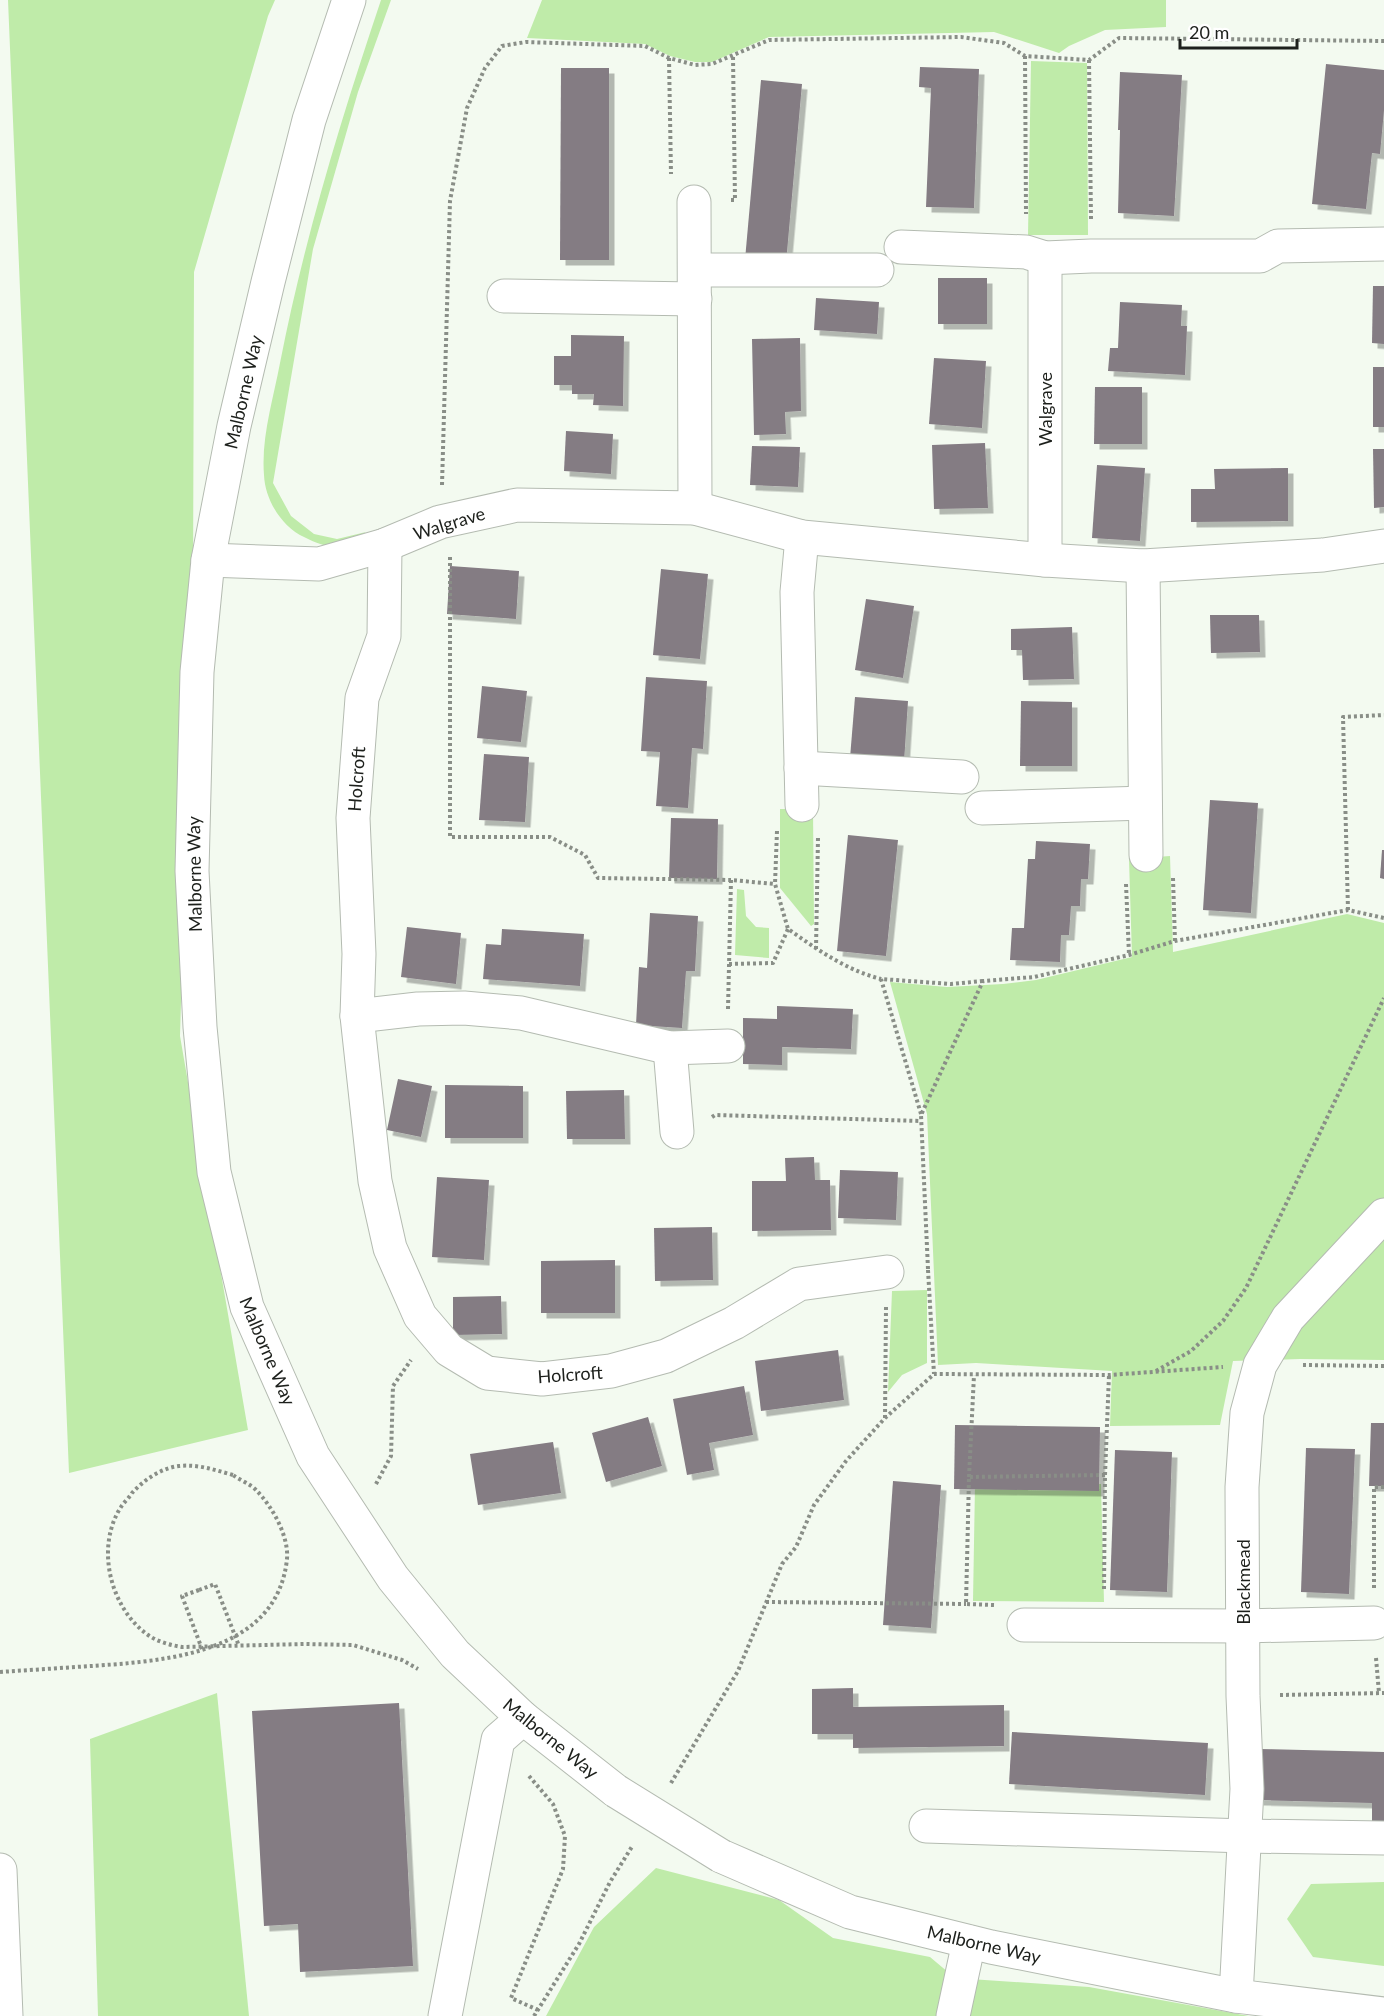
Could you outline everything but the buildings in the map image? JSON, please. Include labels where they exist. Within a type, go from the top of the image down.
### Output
[{"type":"main road","name":"Malborne Way","points":[[349,0],[309,120],[234,426],[208,560],[196,672],[192,871],[200,1027],[214,1172],[247,1307],[313,1456],[393,1578],[455,1654],[523,1718],[616,1791],[722,1856],[850,1912],[969,1942],[1236,1996],[1384,2014]]},
{"type":"main road","points":[[682,191],[695,284],[695,508]]},
{"type":"main road","points":[[901,248],[1036,255],[1260,256],[1278,246],[1384,244]]},
{"type":"main road","name":"Walgrave","points":[[1036,255],[1045,560]]},
{"type":"main road","points":[[504,296],[877,270]]},
{"type":"main road","name":"Walgrave","points":[[208,560],[320,564],[385,545],[445,521],[517,504],[695,508],[802,537],[1045,560],[1143,566],[1323,555],[1384,546]]},
{"type":"main road","points":[[802,537],[797,592],[801,768],[810,817]]},
{"type":"main road","name":"Holcroft","points":[[385,545],[384,636],[362,698],[353,818],[359,954],[357,1016],[375,1181],[390,1248],[420,1316],[449,1350],[487,1373],[542,1378],[611,1371],[666,1356],[734,1323],[799,1284],[887,1272]]},
{"type":"main road","points":[[1136,867],[1145,803],[1143,566]]},
{"type":"main road","points":[[801,768],[962,777]]},
{"type":"main road","points":[[982,808],[1145,803]]},
{"type":"main road","points":[[357,1016],[418,1009],[464,1008],[521,1013],[670,1047],[728,1046]]},
{"type":"main road","points":[[670,1047],[677,1132]]},
{"type":"main road","name":"Blackmead","points":[[1236,1996],[1247,1789],[1243,1696],[1242,1487],[1247,1413],[1260,1365],[1288,1318],[1384,1215]]},
{"type":"main road","points":[[1024,1625],[1244,1626],[1374,1623]]},
{"type":"main road","points":[[445,2016],[498,1740],[523,1718]]},
{"type":"main road","points":[[926,1826],[1384,1838]]},
{"type":"main road","points":[[0,1870],[6,2016]]},
{"type":"main road","points":[[953,2016],[969,1942]]},
{"type":"path","points":[[776,884],[731,879],[598,878],[585,855],[550,837],[450,837],[445,521],[450,201],[468,108],[485,68],[502,46],[526,42],[645,46],[669,58],[695,65],[712,64],[769,40],[961,37],[1004,43],[1025,56],[1089,60],[1119,38],[1384,41]]},
{"type":"path","points":[[733,55],[735,200]]},
{"type":"path","points":[[1025,56],[1036,255]]},
{"type":"path","points":[[669,58],[682,191]]},
{"type":"path","points":[[1089,60],[1091,256]]},
{"type":"path","points":[[1348,910],[1343,717],[1384,715]]},
{"type":"path","points":[[810,817],[816,949]]},
{"type":"path","points":[[729,964],[773,963],[788,929],[776,884],[777,828]]},
{"type":"path","points":[[1129,955],[1136,867]]},
{"type":"path","points":[[1173,874],[1175,941]]},
{"type":"path","points":[[728,1046],[731,879]]},
{"type":"path","points":[[788,929],[841,964],[867,975],[951,984],[1035,977],[1129,955],[1175,941],[1348,910],[1384,918]]},
{"type":"path","points":[[882,978],[921,1115]]},
{"type":"path","points":[[934,1374],[920,1121],[983,981]]},
{"type":"path","points":[[665,1792],[738,1671],[782,1564],[796,1547],[814,1505],[846,1461],[885,1418],[934,1374],[1153,1373],[1191,1351],[1223,1321],[1246,1288],[1384,998]]},
{"type":"path","points":[[677,1132],[715,1115],[920,1121]]},
{"type":"path","points":[[885,1418],[887,1272],[928,1269]]},
{"type":"path","points":[[356,1521],[391,1456],[393,1386],[433,1331]]},
{"type":"path","points":[[966,1604],[974,1374]]},
{"type":"path","points":[[1104,1626],[1105,1475],[1109,1375]]},
{"type":"path","points":[[0,1672],[161,1660],[183,1656],[202,1649],[238,1636],[257,1622],[275,1599],[284,1578],[287,1555],[282,1531],[256,1489],[233,1475],[204,1467],[178,1466],[153,1475],[137,1488],[120,1508],[111,1531],[108,1555],[111,1578],[119,1600],[131,1620],[148,1635],[165,1644],[182,1647],[238,1646],[304,1644],[353,1645],[402,1660],[424,1672]]},
{"type":"path","points":[[969,1477],[1105,1475]]},
{"type":"path","points":[[202,1649],[182,1596],[215,1584],[238,1646]]},
{"type":"path","points":[[766,1602],[1016,1606],[1024,1625]]},
{"type":"path","points":[[1243,1696],[1384,1693]]},
{"type":"path","points":[[498,1740],[553,1804],[565,1836],[563,1869],[512,1998],[538,2010]]},
{"type":"path","points":[[534,2016],[579,1944],[610,1882],[635,1842]]},
{"type":"green space","points":[[8,0],[275,0],[268,16],[194,272],[193,591],[180,1036],[248,1430],[69,1473]]},
{"type":"green space","points":[[381,0],[391,0],[358,92],[313,249],[273,483],[291,516],[314,534],[337,539],[366,532],[342,545],[330,546],[314,542],[296,532],[276,512],[265,484],[264,447],[290,317],[312,225]]},
{"type":"green space","points":[[542,0],[1166,0],[1166,27],[1105,30],[1059,53],[994,32],[769,37],[712,62],[695,62],[670,56],[645,44],[527,38]]},
{"type":"green space","points":[[1031,61],[1087,63],[1088,235],[1028,235]]},
{"type":"green space","points":[[780,809],[813,809],[814,924],[811,926],[780,888]]},
{"type":"green space","points":[[1170,856],[1173,952],[1347,914],[1384,923],[1384,1360],[1233,1361],[1220,1425],[1110,1426],[1112,1371],[976,1363],[938,1365],[927,1114],[890,982],[947,987],[1003,984],[1036,980],[1132,957],[1129,859]]},
{"type":"green space","points":[[737,889],[744,890],[746,916],[756,927],[769,928],[769,958],[735,955]]},
{"type":"green space","points":[[927,1290],[927,1363],[902,1375],[888,1392],[892,1291]]},
{"type":"green space","points":[[1101,1484],[1104,1602],[973,1601],[975,1485]]},
{"type":"green space","points":[[217,1693],[249,2016],[98,2016],[90,1739]]},
{"type":"green space","points":[[656,1868],[779,1900],[833,1938],[930,1957],[955,1978],[1089,1987],[1249,2016],[546,2016],[594,1927]]},
{"type":"green space","points":[[1384,1882],[1384,1966],[1313,1957],[1287,1919],[1311,1884]]}]
